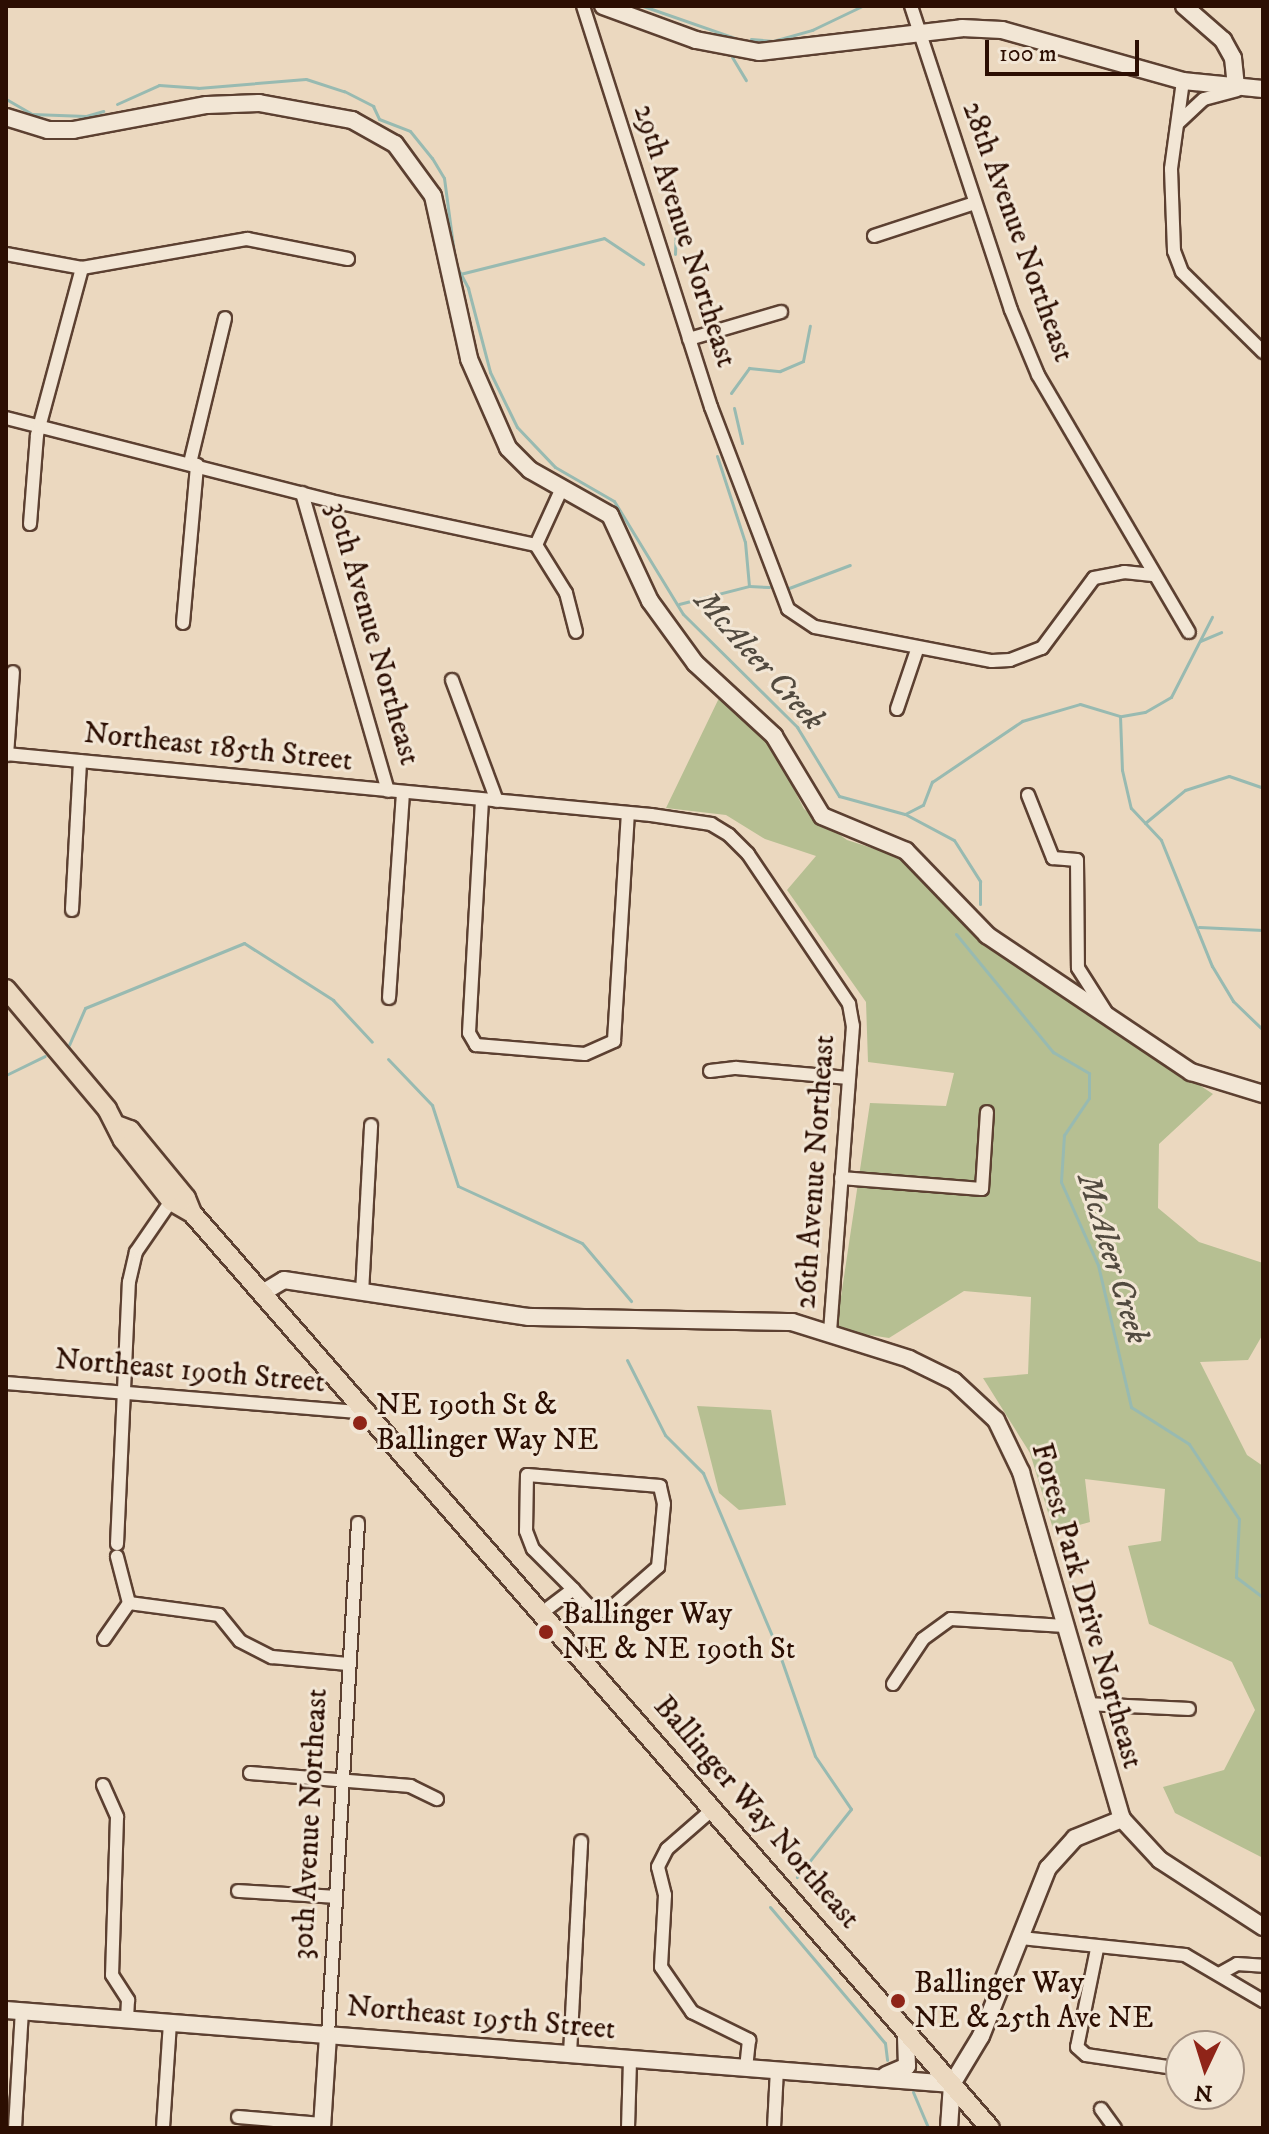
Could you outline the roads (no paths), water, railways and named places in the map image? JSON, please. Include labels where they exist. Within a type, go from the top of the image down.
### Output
[{"type":"main road","points":[[6,989],[119,1126],[123,1140],[171,1201],[192,1213]]},
{"type":"main road","points":[[119,1126],[130,1130],[186,1198],[192,1213]]},
{"type":"main road","name":"Ballinger Way Northeast","points":[[192,1213],[370,1413],[990,2128]]},
{"type":"street","name":"29th Avenue Northeast","points":[[583,6],[737,482],[788,609],[800,621],[918,647]]},
{"type":"street","points":[[603,6],[696,40],[759,52],[834,47],[920,33],[1002,30],[1183,81],[1253,87]]},
{"type":"street","name":"28th Avenue Northeast","points":[[911,6],[975,203],[1038,375],[1189,632]]},
{"type":"street","points":[[1184,6],[1223,40],[1253,87]]},
{"type":"street","points":[[1233,58],[1253,87]]},
{"type":"street","points":[[1183,81],[1176,125],[1171,225],[1182,272],[1263,352]]},
{"type":"street","points":[[1176,125],[1204,99],[1253,87]]},
{"type":"street","points":[[6,117],[48,130],[73,130],[207,105],[259,103],[352,120],[395,144],[433,196],[469,359],[487,409],[508,448],[530,470],[597,503],[617,524],[650,601],[695,663],[774,736],[822,816],[906,851],[987,935],[1106,1012],[1191,1072],[1263,1094]]},
{"type":"street","points":[[874,236],[975,203]]},
{"type":"street","points":[[6,254],[82,268],[247,239],[348,259]]},
{"type":"street","points":[[30,524],[42,427],[82,268]]},
{"type":"street","points":[[689,339],[781,312]]},
{"type":"street","points":[[183,623],[194,464],[225,318]]},
{"type":"street","points":[[6,418],[302,493],[536,545],[566,593],[576,632]]},
{"type":"street","points":[[536,545],[562,488]]},
{"type":"street","name":"30th Avenue Northeast","points":[[302,493],[388,791]]},
{"type":"street","points":[[897,709],[918,647],[992,661],[1028,657],[1042,648],[1094,578],[1124,572],[1155,575]]},
{"type":"street","points":[[7,754],[13,672]]},
{"type":"street","points":[[452,680],[497,801]]},
{"type":"street","name":"Northeast 185th Street","points":[[7,754],[628,813],[711,824]]},
{"type":"street","points":[[72,910],[80,761]]},
{"type":"street","name":"30th Avenue Northeast","points":[[389,998],[403,792]]},
{"type":"street","points":[[1028,795],[1053,858],[1077,860],[1078,968],[1106,1012]]},
{"type":"street","points":[[482,800],[470,1040],[585,1054],[607,1047],[619,1030],[628,813]]},
{"type":"street","name":"26th Avenue Northeast","points":[[711,824],[748,854],[843,990],[853,1026],[830,1333]]},
{"type":"street","points":[[710,1071],[736,1068],[849,1078]]},
{"type":"street","points":[[841,1178],[982,1189],[987,1112]]},
{"type":"street","points":[[362,1293],[371,1125]]},
{"type":"street","points":[[104,1639],[129,1603],[117,1551],[132,1264],[171,1201]]},
{"type":"street","name":"Forest Park Drive Northeast","points":[[264,1292],[284,1280],[529,1317],[750,1318],[830,1333],[930,1368],[954,1381],[996,1420],[1021,1472],[1122,1819],[1170,1868],[1263,1927]]},
{"type":"street","name":"Northeast 190th Street","points":[[6,1383],[370,1413]]},
{"type":"street","points":[[527,1475],[660,1486],[658,1567],[610,1609],[595,1613],[573,1589],[533,1549],[526,1531],[527,1475]]},
{"type":"street","name":"30th Avenue Northeast","points":[[322,2126],[358,1523]]},
{"type":"street","points":[[543,1612],[573,1589]]},
{"type":"street","points":[[129,1603],[219,1615],[240,1641],[272,1657],[348,1664]]},
{"type":"street","points":[[893,1684],[923,1639],[951,1619],[1065,1626]]},
{"type":"street","points":[[1087,1704],[1189,1709]]},
{"type":"street","points":[[250,1773],[410,1786],[437,1799]]},
{"type":"street","points":[[103,1785],[117,1817],[112,1975],[128,2000],[127,2019]]},
{"type":"street","points":[[714,1808],[667,1849],[658,1867],[665,1895],[661,1967],[692,2012],[749,2040],[746,2067]]},
{"type":"street","points":[[949,2128],[952,2084],[981,2036],[1059,1852],[1097,1825],[1122,1819]]},
{"type":"street","points":[[570,2054],[581,1841]]},
{"type":"street","points":[[238,1891],[336,1897]]},
{"type":"street","points":[[1021,1938],[1097,1949],[1185,1955],[1221,1973],[1263,2001]]},
{"type":"street","points":[[1097,1949],[1077,2047],[1086,2055],[1165,2067]]},
{"type":"street","points":[[1221,1973],[1237,1964],[1263,1966]]},
{"type":"street","points":[[14,2010],[15,2128]]},
{"type":"street","name":"Northeast 195th Street","points":[[14,2010],[952,2084]]},
{"type":"street","points":[[163,2128],[170,2023]]},
{"type":"street","points":[[876,2077],[907,2066],[905,2029]]},
{"type":"street","points":[[628,2128],[630,2059]]},
{"type":"street","points":[[774,2128],[777,2069]]},
{"type":"street","points":[[1101,2109],[1115,2128]]},
{"type":"street","points":[[238,2117],[322,2126]]},
{"type":"waterway","points":[[643,6],[735,38]]},
{"type":"waterway","points":[[751,39],[773,41],[812,30],[862,6]]},
{"type":"waterway","points":[[732,57],[746,80]]},
{"type":"waterway","name":"McAleer Creek","points":[[117,104],[159,85],[198,88],[306,79],[344,91],[373,106],[379,119],[410,131],[432,158],[444,178],[455,260]]},
{"type":"waterway","name":"McAleer Creek","points":[[6,99],[32,114],[86,116],[103,111]]},
{"type":"waterway","points":[[675,254],[676,231]]},
{"type":"waterway","points":[[460,274],[604,238],[643,264]]},
{"type":"waterway","name":"McAleer Creek","points":[[457,267],[468,288],[490,372],[517,427],[555,467],[614,501],[683,614],[797,727],[839,796],[905,814],[954,840],[980,881],[980,904]]},
{"type":"waterway","points":[[731,393],[749,368],[780,371],[803,361],[810,326]]},
{"type":"waterway","points":[[734,408],[742,443]]},
{"type":"waterway","points":[[717,456],[745,542],[749,586]]},
{"type":"waterway","points":[[789,588],[850,565]]},
{"type":"waterway","points":[[679,604],[749,586],[769,587]]},
{"type":"waterway","points":[[1122,716],[1145,712],[1171,697],[1212,617]]},
{"type":"waterway","points":[[1200,641],[1221,632]]},
{"type":"waterway","points":[[905,814],[923,805],[932,782],[1022,721],[1080,704],[1120,716],[1122,770],[1131,808],[1161,840],[1212,966],[1233,1001],[1263,1030]]},
{"type":"waterway","points":[[1145,823],[1185,790],[1229,776],[1263,788]]},
{"type":"waterway","points":[[1199,927],[1263,930]]},
{"type":"waterway","name":"McAleer Creek","points":[[956,934],[1053,1052],[1089,1073],[1089,1098],[1064,1135],[1061,1182],[1098,1265],[1131,1407],[1189,1444],[1239,1519],[1236,1577],[1263,1597]]},
{"type":"waterway","points":[[69,1045],[85,1008],[244,943],[333,1000],[372,1042]]},
{"type":"waterway","points":[[6,1075],[45,1056]]},
{"type":"waterway","points":[[388,1059],[432,1105],[458,1186],[582,1243],[631,1301]]},
{"type":"waterway","points":[[627,1360],[665,1435],[703,1473],[777,1647],[815,1756],[851,1809],[797,1877]]},
{"type":"waterway","points":[[770,1907],[885,2043],[887,2060]]},
{"type":"waterway","points":[[913,2092],[928,2128]]},
{"type":"place","name":"NE 190th St & Ballinger Way NE","points":[[360,1423]]},
{"type":"place","name":"Ballinger Way NE & NE 190th St","points":[[546,1632]]},
{"type":"place","name":"Ballinger Way NE & 25th Ave NE","points":[[898,2001]]}]
